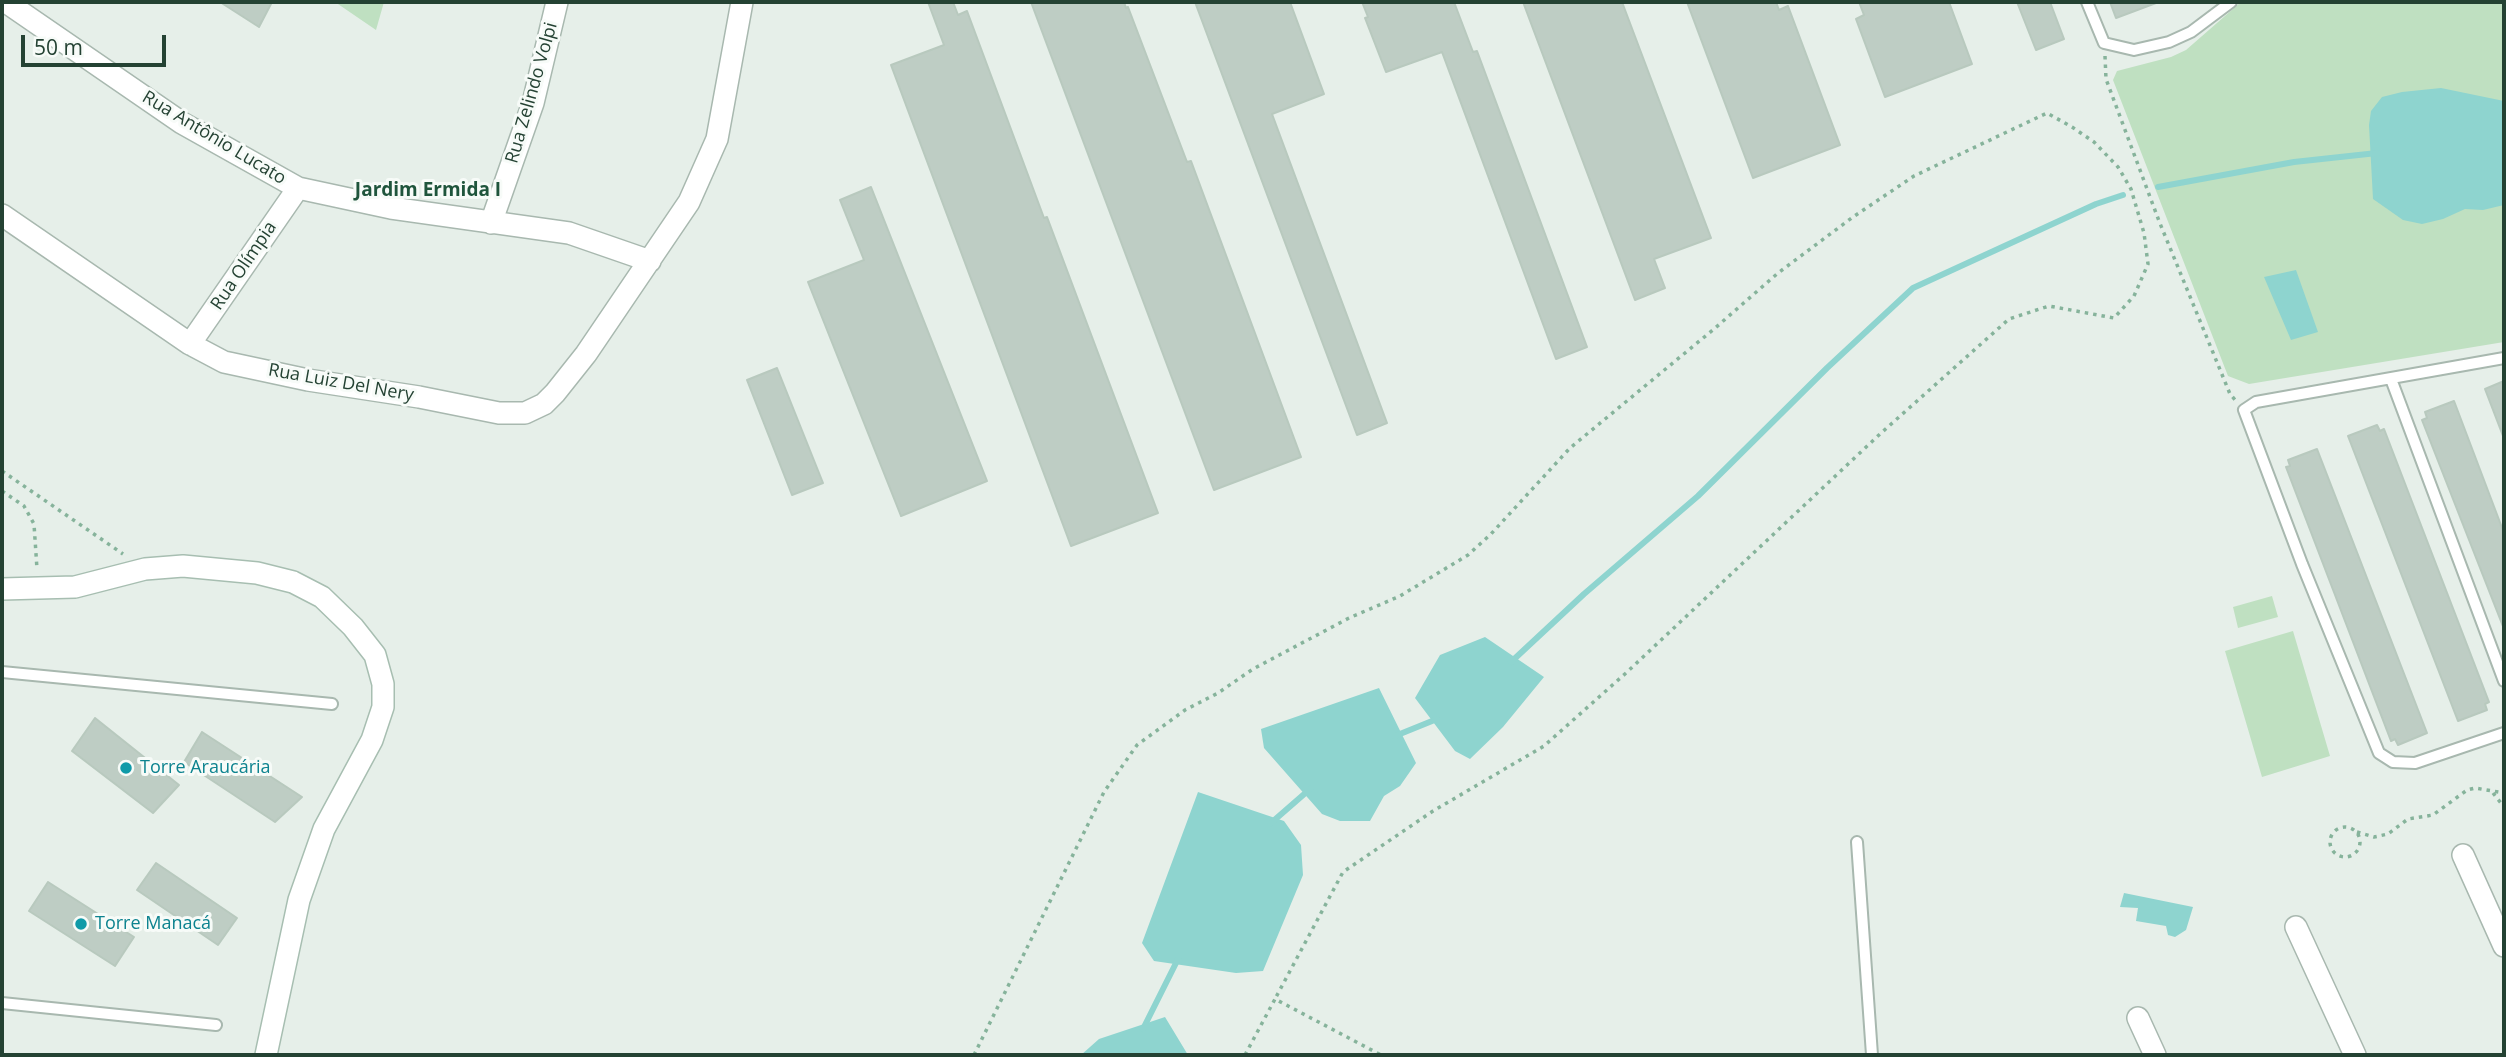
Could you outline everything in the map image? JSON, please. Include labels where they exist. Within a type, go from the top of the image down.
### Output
[{"type":"street","name":"Rua Antônio Lucato","points":[[6,2],[182,123],[298,188],[391,208],[569,233],[650,261]]},
{"type":"street","name":"Rua Zelindo Volpi","points":[[491,223],[533,103],[556,2]]},
{"type":"street","name":"Rua Luiz Del Nery","points":[[2,215],[190,344],[224,362],[308,380],[419,397],[499,413],[525,412],[544,404],[555,393],[689,202],[717,139],[742,2]]},
{"type":"street","name":"Rua Olímpia","points":[[190,344],[298,188]]},
{"type":"street","points":[[2,589],[75,587],[145,569],[183,566],[257,573],[293,582],[322,597],[353,627],[375,655],[383,684],[383,708],[372,740],[324,830],[299,900],[265,1055]]},
{"type":"street","points":[[2463,855],[2504,946]]},
{"type":"street","points":[[2296,927],[2355,1055]]},
{"type":"street","points":[[2138,1018],[2155,1055]]},
{"type":"lane","points":[[2087,2],[2104,43],[2134,50],[2169,42],[2192,32],[2231,2]]},
{"type":"lane","points":[[2504,358],[2256,401],[2244,410],[2307,577],[2379,753],[2393,762],[2415,763],[2504,733]]},
{"type":"lane","points":[[2391,379],[2504,681]]},
{"type":"lane","points":[[2,672],[332,704]]},
{"type":"lane","points":[[1857,842],[1872,1055]]},
{"type":"lane","points":[[2,1003],[216,1025]]},
{"type":"path","points":[[2104,43],[2106,79],[2159,221],[2231,394],[2244,410]]},
{"type":"path","points":[[974,1055],[1104,792],[1137,745],[1185,710],[1253,669],[1349,618],[1400,596],[1468,555],[1491,534],[1570,448],[1778,273],[1914,176],[2047,113],[2094,142],[2118,167],[2131,189],[2144,233],[2148,264],[2134,296],[2114,318],[2049,306],[2010,318],[1880,434],[1626,673],[1544,746],[1433,811],[1343,872],[1245,1055]]},
{"type":"path","points":[[2,471],[145,569]]},
{"type":"path","points":[[2,491],[24,506],[34,524],[39,589]]},
{"type":"path","points":[[2357,832],[2360,841],[2357,851],[2350,856],[2335,854],[2330,845],[2334,831],[2343,827],[2374,837],[2388,834],[2408,819],[2433,815],[2467,790],[2475,788],[2504,793]]},
{"type":"path","points":[[2492,792],[2504,807]]},
{"type":"path","points":[[1275,999],[1381,1055]]},
{"type":"green space","points":[[335,2],[384,2],[376,30]]},
{"type":"green space","points":[[2241,2],[2504,2],[2504,342],[2249,384],[2228,376],[2113,80],[2117,71],[2171,57],[2186,50]]},
{"type":"green space","points":[[2272,596],[2278,617],[2238,628],[2233,607]]},
{"type":"green space","points":[[2293,631],[2330,756],[2262,777],[2225,651]]},
{"type":"water","points":[[2441,88],[2504,101],[2504,205],[2483,210],[2465,209],[2443,219],[2422,224],[2403,220],[2373,199],[2369,125],[2371,111],[2382,97]]},
{"type":"water","points":[[2296,270],[2318,332],[2291,340],[2264,277]]},
{"type":"water","points":[[1485,637],[1544,677],[1503,727],[1470,759],[1455,751],[1415,698],[1440,655]]},
{"type":"water","points":[[1379,688],[1416,763],[1400,786],[1384,796],[1370,821],[1340,821],[1322,814],[1264,748],[1261,729]]},
{"type":"water","points":[[1198,792],[1284,821],[1301,845],[1303,875],[1263,971],[1236,973],[1154,961],[1142,943]]},
{"type":"water","points":[[2124,893],[2193,907],[2186,930],[2175,937],[2168,935],[2166,926],[2136,921],[2138,908],[2120,907]]},
{"type":"water","points":[[1165,1017],[1188,1055],[1081,1055],[1099,1039]]},
{"type":"building","points":[[220,2],[272,2],[259,27]]},
{"type":"building","points":[[928,2],[953,2],[958,15],[967,11],[1158,513],[1071,546],[891,65],[944,45]]},
{"type":"building","points":[[1031,2],[1124,2],[1126,8],[1128,7],[1187,162],[1191,161],[1301,457],[1214,490]]},
{"type":"building","points":[[1195,2],[1290,2],[1324,94],[1272,114],[1387,423],[1357,435]]},
{"type":"building","points":[[1362,2],[1454,2],[1473,52],[1477,51],[1587,347],[1556,359],[1442,52],[1386,72],[1365,18],[1368,17]]},
{"type":"building","points":[[1523,2],[1622,2],[1711,238],[1654,259],[1665,288],[1635,300]]},
{"type":"building","points":[[1687,2],[1776,2],[1779,10],[1788,6],[1840,145],[1753,178]]},
{"type":"building","points":[[1859,2],[1949,2],[1972,64],[1885,97],[1856,19],[1864,15]]},
{"type":"building","points":[[2017,2],[2050,2],[2064,39],[2036,50]]},
{"type":"building","points":[[2110,2],[2156,2],[2156,3],[2116,18]]},
{"type":"building","points":[[871,187],[987,481],[901,516],[808,282],[864,260],[840,200]]},
{"type":"building","points":[[777,368],[823,483],[792,495],[747,380]]},
{"type":"building","points":[[2504,381],[2504,436],[2503,436],[2485,389]]},
{"type":"building","points":[[2454,401],[2504,533],[2504,629],[2422,420],[2427,418],[2425,412]]},
{"type":"building","points":[[2377,425],[2380,431],[2384,429],[2489,702],[2485,704],[2487,710],[2458,721],[2348,436]]},
{"type":"building","points":[[2317,449],[2427,733],[2398,745],[2395,739],[2391,741],[2286,467],[2290,466],[2288,460]]},
{"type":"building","name":"Torre Araucária","points":[[95,718],[179,785],[153,813],[72,751]]},
{"type":"building","points":[[202,732],[302,797],[275,822],[184,762]]},
{"type":"building","points":[[156,863],[237,918],[218,945],[137,890]]},
{"type":"building","name":"Torre Manacá","points":[[48,882],[134,937],[115,966],[29,911]]},
{"type":"waterway","points":[[2158,187],[2294,162],[2377,153]]},
{"type":"waterway","points":[[1511,662],[1584,594],[1698,496],[1827,368],[1913,288],[2096,204],[2123,195]]},
{"type":"waterway","points":[[1395,736],[1437,719]]},
{"type":"waterway","points":[[1271,823],[1310,789]]},
{"type":"waterway","points":[[1143,1029],[1179,957]]},
{"type":"place","name":"Torre Araucária","points":[[126,768]]},
{"type":"place","name":"Torre Manacá","points":[[81,924]]},
{"type":"district","name":"Jardim Ermida I","points":[[428,191]]}]
